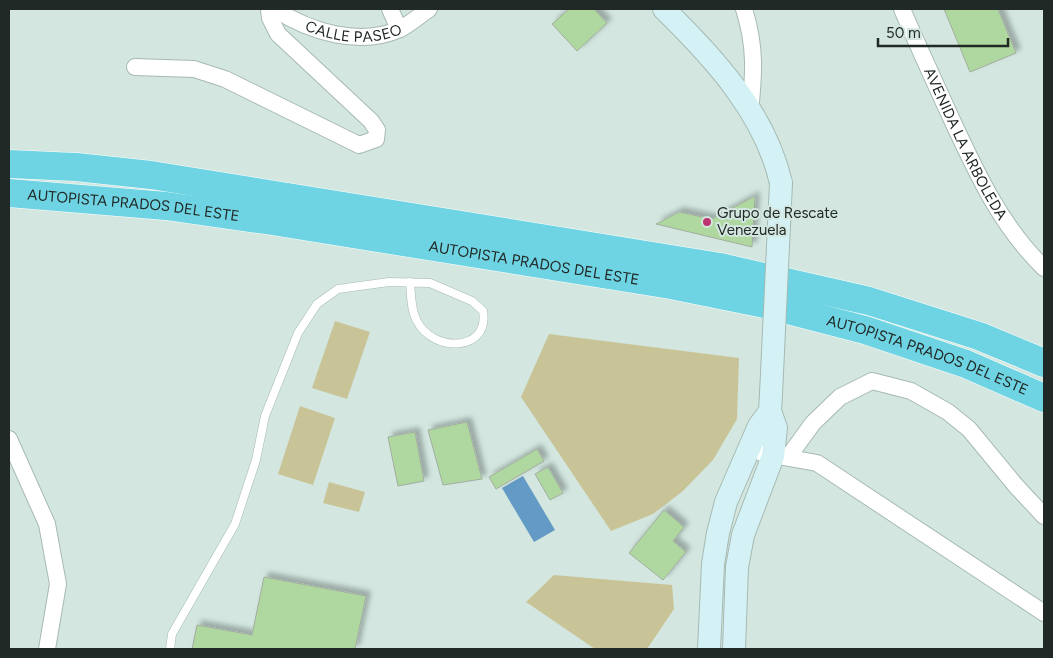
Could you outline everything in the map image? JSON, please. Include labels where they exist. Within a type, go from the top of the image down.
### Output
[{"type":"highway","name":"AUTOPISTA PRADOS DEL ESTE","points":[[9,164],[76,167],[151,175],[720,267],[869,301],[979,336],[1044,362]]},
{"type":"highway","name":"AUTOPISTA PRADOS DEL ESTE","points":[[9,193],[166,206],[272,221],[661,284],[765,304],[865,330],[966,364],[1044,398]]},
{"type":"street","points":[[136,67],[194,69],[226,79],[359,145],[376,139],[377,130],[371,121],[278,34],[270,18],[270,9]]},
{"type":"street","name":"CALLE PASEO","points":[[275,9],[290,19],[357,39],[399,30],[429,9]]},
{"type":"street","points":[[390,9],[399,30]]},
{"type":"street","points":[[664,9],[717,64],[736,87],[776,164],[781,183],[771,402],[781,456]]},
{"type":"street","points":[[744,9],[752,35],[754,76],[750,112]]},
{"type":"street","name":"AVENIDA LA ARBOLEDA","points":[[902,9],[975,170],[995,207],[1028,252],[1044,268]]},
{"type":"street","points":[[734,649],[737,567],[742,543],[781,456],[840,397],[872,381],[911,392],[948,412],[970,429],[1016,486],[1044,516]]},
{"type":"street","points":[[709,649],[713,564],[718,533],[726,502],[771,402]]},
{"type":"street","points":[[10,448],[47,524],[58,584],[47,649]]},
{"type":"street","points":[[750,450],[817,463],[1044,613]]},
{"type":"lane","points":[[170,649],[172,634],[235,524],[256,460],[265,416],[298,333],[317,304],[338,290],[390,282],[410,282],[430,283],[472,301],[483,311],[485,322],[477,336],[460,344],[445,345],[431,336],[417,322],[410,282]]},
{"type":"shaded area","points":[[335,321],[370,332],[347,399],[312,388]]},
{"type":"shaded area","points":[[549,334],[739,358],[737,419],[713,460],[683,491],[653,514],[611,531],[521,397]]},
{"type":"shaded area","points":[[300,406],[335,418],[313,485],[278,474]]},
{"type":"shaded area","points":[[329,482],[365,492],[359,512],[323,503]]},
{"type":"shaded area","points":[[554,575],[672,585],[674,609],[647,649],[595,649],[526,602]]},
{"type":"water","points":[[523,476],[555,530],[534,542],[502,488]]},
{"type":"building","points":[[569,9],[594,9],[607,23],[577,51],[552,24]]},
{"type":"building","points":[[944,9],[998,9],[1016,53],[970,72]]},
{"type":"building","name":"Grupo de Rescate Venezuela","points":[[755,196],[752,247],[656,224],[679,212],[712,219]]},
{"type":"building","points":[[467,422],[482,479],[443,485],[428,430]]},
{"type":"building","points":[[415,432],[424,481],[398,486],[388,437]]},
{"type":"building","points":[[537,449],[544,461],[496,489],[489,477]]},
{"type":"building","points":[[548,467],[563,493],[550,500],[535,474]]},
{"type":"building","points":[[664,510],[684,527],[673,541],[686,552],[663,580],[629,553]]},
{"type":"building","points":[[264,577],[366,596],[355,649],[192,649],[197,625],[252,635]]},
{"type":"place","name":"Grupo de Rescate Venezuela","points":[[707,222]]}]
